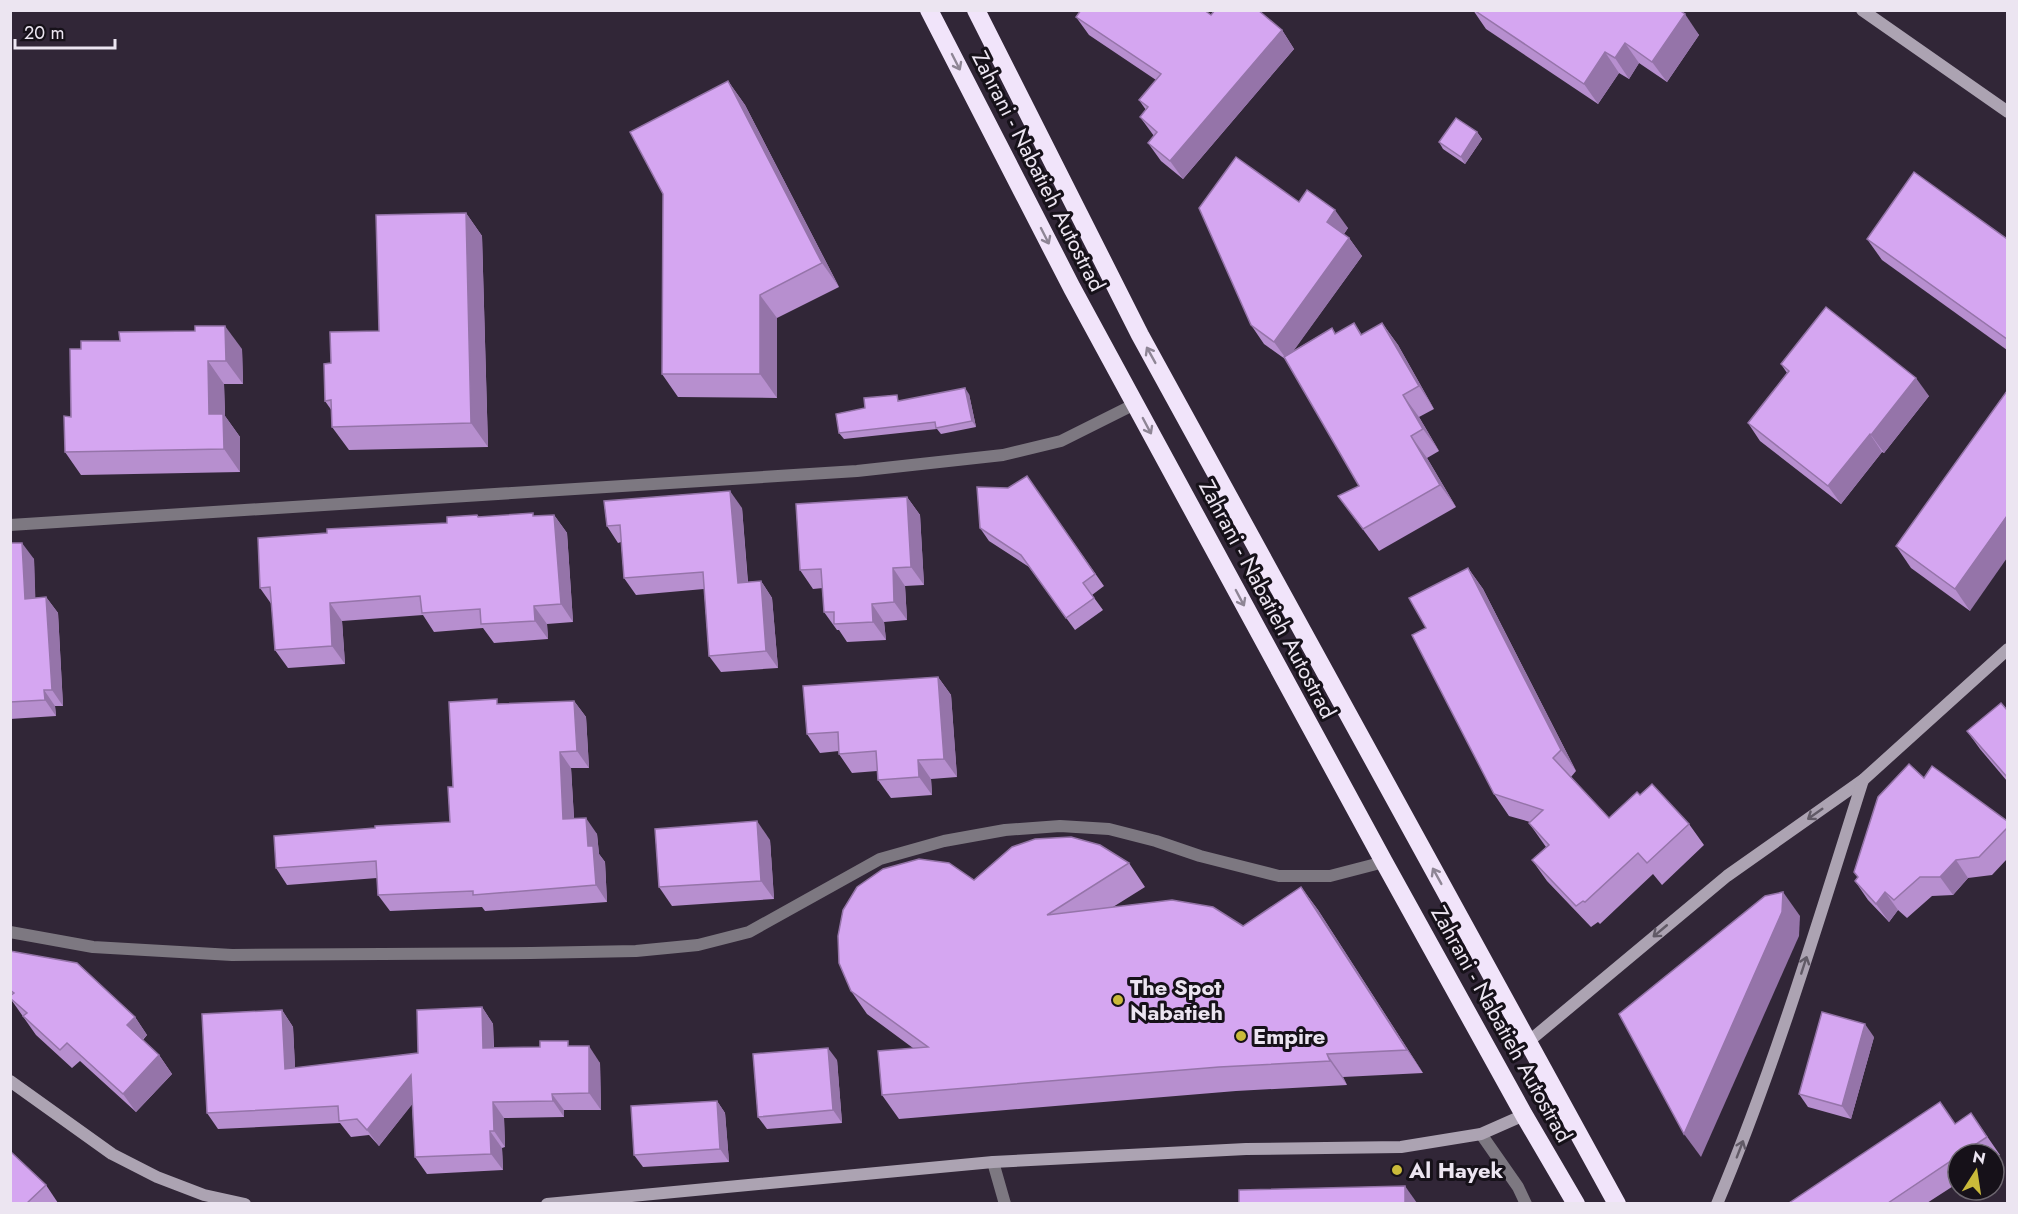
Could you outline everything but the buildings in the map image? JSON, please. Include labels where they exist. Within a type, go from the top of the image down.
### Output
[{"type":"highway","name":"Zahrani - Nabatieh Autostrad","points":[[929,10],[1067,278],[1135,404],[1384,862],[1524,1115],[1576,1203]]},
{"type":"highway","name":"Zahrani - Nabatieh Autostrad","points":[[976,10],[1140,335],[1617,1203]]},
{"type":"street","points":[[1862,10],[2007,112]]},
{"type":"street","points":[[10,525],[858,471],[1003,455],[1061,441],[1135,404]]},
{"type":"street","points":[[1528,1042],[1727,876],[1863,780],[2007,649]]},
{"type":"street","points":[[1718,1203],[1790,1009],[1863,780]]},
{"type":"street","points":[[10,932],[93,948],[232,955],[636,951],[698,945],[749,932],[880,859],[944,841],[1005,830],[1060,826],[1109,829],[1279,876],[1330,876],[1384,862]]},
{"type":"street","points":[[10,1081],[112,1154],[157,1177],[204,1196],[245,1203]]},
{"type":"street","points":[[547,1203],[993,1162],[1246,1149],[1401,1147],[1481,1134],[1524,1115]]},
{"type":"street","points":[[1481,1134],[1518,1187],[1526,1203]]},
{"type":"street","points":[[993,1162],[1005,1203]]},
{"type":"place","name":"The Spot Nabatieh","points":[[1118,1000]]},
{"type":"place","name":"Empire","points":[[1241,1036]]},
{"type":"place","name":"Al Hayek","points":[[1397,1170]]}]
